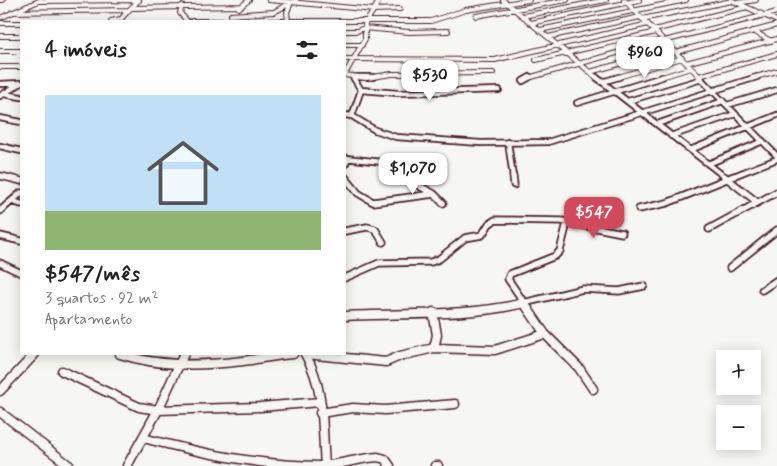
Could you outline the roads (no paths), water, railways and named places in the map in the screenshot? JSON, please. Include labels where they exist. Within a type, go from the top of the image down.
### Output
[{"type":"street","points":[[0,18],[42,0],[139,0]]},
{"type":"street","points":[[116,20],[121,19],[139,0]]},
{"type":"street","points":[[197,6],[202,0]]},
{"type":"street","points":[[225,20],[249,0]]},
{"type":"street","points":[[269,0],[291,4],[374,10],[400,9]]},
{"type":"street","points":[[231,16],[255,15],[280,10],[296,0]]},
{"type":"street","points":[[346,72],[365,39],[364,28],[378,3],[376,0],[368,0]]},
{"type":"street","points":[[503,0],[602,82],[757,202]]},
{"type":"street","points":[[346,20],[435,20],[461,11],[529,0]]},
{"type":"street","points":[[476,16],[567,0]]},
{"type":"street","points":[[522,16],[606,0]]},
{"type":"street","points":[[531,23],[626,1],[639,0]]},
{"type":"street","points":[[540,30],[686,0]]},
{"type":"street","points":[[548,37],[731,0],[777,21]]},
{"type":"street","points":[[737,3],[756,0]]},
{"type":"street","points":[[626,1],[777,157],[728,180],[667,203],[639,210]]},
{"type":"street","points":[[288,20],[287,12],[291,4]]},
{"type":"street","points":[[182,6],[180,14],[186,20]]},
{"type":"street","points":[[12,12],[182,6],[242,6]]},
{"type":"street","points":[[536,60],[568,54],[747,7]]},
{"type":"street","points":[[280,10],[287,12]]},
{"type":"street","points":[[523,81],[532,76],[579,63],[777,12]]},
{"type":"street","points":[[0,23],[20,23]]},
{"type":"street","points":[[346,59],[495,60],[648,24]]},
{"type":"street","points":[[590,72],[777,24]]},
{"type":"street","points":[[346,31],[357,31],[364,28],[409,32],[448,31]]},
{"type":"street","points":[[753,31],[772,41]]},
{"type":"street","points":[[0,36],[20,36]]},
{"type":"street","points":[[686,63],[777,41]]},
{"type":"street","points":[[346,45],[362,45]]},
{"type":"street","points":[[0,51],[20,51]]},
{"type":"street","points":[[628,101],[777,54]]},
{"type":"street","points":[[602,82],[682,58]]},
{"type":"street","points":[[0,67],[20,67]]},
{"type":"street","points":[[577,103],[691,68]]},
{"type":"street","points":[[346,74],[375,78],[392,74],[451,75],[493,72]]},
{"type":"street","points":[[346,115],[352,116],[375,130],[396,137],[481,143],[548,142],[712,90],[777,72]]},
{"type":"street","points":[[352,116],[360,98],[361,90],[353,76]]},
{"type":"street","points":[[0,84],[20,83]]},
{"type":"street","points":[[2,95],[20,84]]},
{"type":"street","points":[[361,90],[398,93],[499,90]]},
{"type":"street","points":[[656,124],[725,103],[777,90]]},
{"type":"street","points":[[2,95],[20,97]]},
{"type":"street","points":[[671,136],[735,114]]},
{"type":"street","points":[[690,150],[777,115]]},
{"type":"street","points":[[0,118],[20,122]]},
{"type":"street","points":[[708,164],[763,141]]},
{"type":"street","points":[[508,142],[514,185]]},
{"type":"street","points":[[0,146],[20,151]]},
{"type":"street","points":[[771,150],[777,146]]},
{"type":"street","points":[[346,158],[410,165],[416,184],[434,194],[443,203]]},
{"type":"street","points":[[0,176],[20,181]]},
{"type":"street","points":[[346,178],[358,193],[373,202],[434,194]]},
{"type":"street","points":[[709,229],[777,192]]},
{"type":"street","points":[[0,211],[20,194]]},
{"type":"street","points":[[12,201],[20,204]]},
{"type":"street","points":[[346,278],[379,263],[432,262],[439,259],[465,238],[482,235],[489,224],[495,220],[528,219],[582,224],[600,230],[622,233]]},
{"type":"street","points":[[567,223],[560,251],[555,256],[510,274],[508,279],[545,334],[579,368],[593,389]]},
{"type":"street","points":[[346,231],[367,227],[375,229],[384,242]]},
{"type":"street","points":[[730,268],[777,230]]},
{"type":"street","points":[[0,236],[20,241]]},
{"type":"street","points":[[0,263],[20,273]]},
{"type":"street","points":[[762,290],[777,280]]},
{"type":"street","points":[[346,316],[433,312],[460,314],[525,303],[583,288],[614,291],[644,286]]},
{"type":"street","points":[[433,312],[437,335],[434,348]]},
{"type":"street","points":[[315,355],[386,362],[400,356],[434,348],[495,350],[545,334]]},
{"type":"street","points":[[0,391],[34,355]]},
{"type":"street","points":[[123,355],[141,361],[180,363],[220,362],[284,355]]},
{"type":"street","points":[[127,466],[158,410],[184,355]]},
{"type":"street","points":[[306,355],[312,362],[320,402],[325,466]]},
{"type":"street","points":[[62,371],[139,407],[158,410],[260,407],[320,402]]},
{"type":"street","points":[[320,412],[353,408],[406,409],[455,404]]},
{"type":"street","points":[[0,412],[70,466]]},
{"type":"street","points":[[143,438],[188,450],[234,459],[291,466],[325,466],[378,457],[385,459],[390,466]]}]
